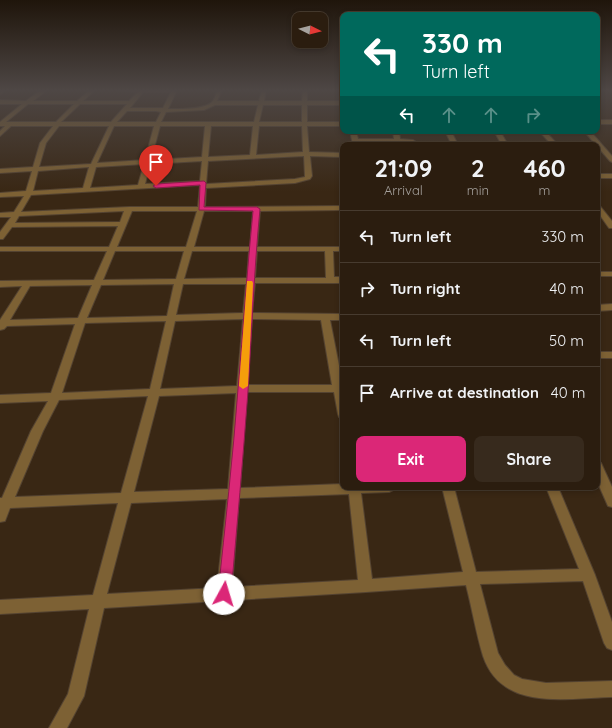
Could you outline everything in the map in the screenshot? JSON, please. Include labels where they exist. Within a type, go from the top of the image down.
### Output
[{"type":"street","points":[[1,124],[340,124]]},
{"type":"street","points":[[0,134],[10,124]]},
{"type":"street","points":[[0,237],[10,225],[29,193],[43,143],[56,124]]},
{"type":"street","points":[[57,728],[65,717],[76,696],[98,602],[154,394],[179,282],[201,209],[208,124]]},
{"type":"street","points":[[86,189],[93,165],[112,125]]},
{"type":"street","points":[[141,187],[157,125]]},
{"type":"street","points":[[253,157],[256,125]]},
{"type":"street","points":[[0,196],[86,189],[301,181],[309,176],[306,154],[305,125]]},
{"type":"street","points":[[396,134],[397,141]]},
{"type":"street","points":[[545,134],[552,142]]},
{"type":"street","points":[[590,134],[596,142]]},
{"type":"street","points":[[376,142],[413,142]]},
{"type":"street","points":[[600,146],[612,160]]},
{"type":"street","points":[[0,171],[306,154],[340,155]]},
{"type":"street","points":[[600,176],[612,176]]},
{"type":"street","points":[[0,215],[129,209],[340,208]]},
{"type":"street","points":[[0,517],[3,503],[55,397],[81,321],[97,282],[113,250],[129,209]]},
{"type":"street","points":[[224,594],[243,389],[247,316],[257,209]]},
{"type":"street","points":[[600,210],[612,226]]},
{"type":"street","points":[[10,225],[123,224]]},
{"type":"street","points":[[329,249],[330,280]]},
{"type":"street","points":[[0,250],[340,249]]},
{"type":"street","points":[[0,284],[340,280]]},
{"type":"street","points":[[1,325],[28,283]]},
{"type":"street","points":[[600,308],[612,307]]},
{"type":"street","points":[[1,325],[247,316],[340,317]]},
{"type":"street","points":[[325,317],[340,398]]},
{"type":"street","points":[[600,355],[612,354]]},
{"type":"street","points":[[0,399],[154,394],[243,389],[338,388]]},
{"type":"street","points":[[602,473],[612,502]]},
{"type":"street","points":[[3,503],[340,489]]},
{"type":"street","points":[[354,490],[366,586]]},
{"type":"street","points":[[449,490],[491,656],[501,674],[512,683],[532,690],[612,689]]},
{"type":"street","points":[[553,490],[588,575],[612,643]]},
{"type":"street","points":[[0,608],[366,586],[471,578],[588,575]]},
{"type":"slow traffic","points":[[243,386],[250,283]]},
{"type":"route","points":[[156,186],[204,183],[201,209],[257,209],[246,331],[243,389],[224,594]]}]
